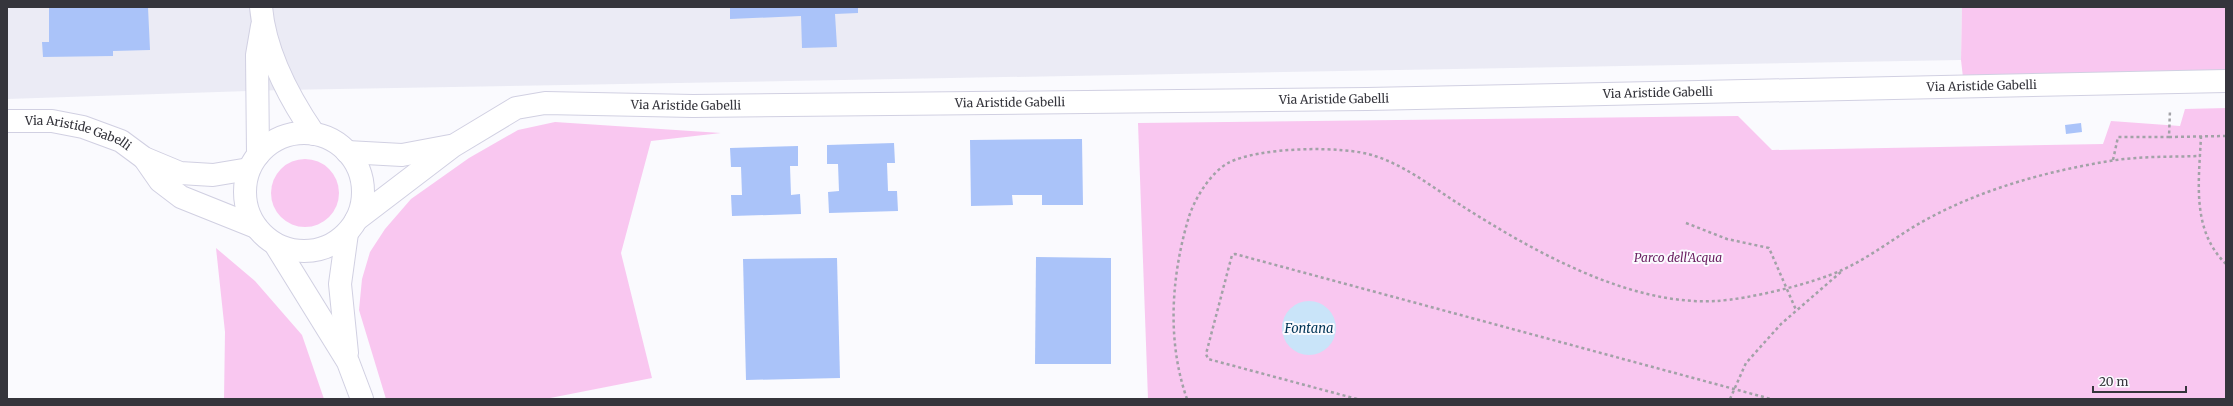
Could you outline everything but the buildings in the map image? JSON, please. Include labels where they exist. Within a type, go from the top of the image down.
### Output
[{"type":"street","points":[[262,16],[282,81],[314,134]]},
{"type":"street","points":[[262,16],[257,55],[253,162],[245,189],[247,209],[256,227],[275,244],[348,362],[362,399]]},
{"type":"street","name":"Via Aristide Gabelli","points":[[352,227],[454,146],[516,108],[545,103],[693,106],[1367,99],[2226,81]]},
{"type":"street","name":"Via Aristide Gabelli","points":[[7,121],[52,121],[83,127],[121,141],[144,158],[180,173],[212,175],[253,162]]},
{"type":"street","points":[[253,162],[269,144],[283,137],[298,133],[314,134],[337,143],[347,152],[357,166],[363,184],[362,202],[352,227],[340,284],[348,362]]},
{"type":"street","name":"Via Aristide Gabelli","points":[[347,152],[402,155],[454,146]]},
{"type":"street","name":"Via Aristide Gabelli","points":[[144,158],[160,181],[181,197],[256,227]]},
{"type":"street","points":[[275,244],[293,251],[313,251],[331,245],[352,227]]},
{"type":"path","points":[[2169,137],[2168,120],[2173,82]]},
{"type":"path","points":[[2201,136],[2200,214],[2208,242],[2226,264]]},
{"type":"path","points":[[2113,160],[2118,137],[2226,136]]},
{"type":"path","points":[[1186,399],[1176,355],[1174,299],[1179,252],[1189,214],[1204,188],[1228,163],[1261,154],[1300,150],[1346,151],[1373,155],[1404,168],[1462,206],[1574,269],[1644,293],[1682,299],[1716,301],[1755,296],[1824,278],[1843,270],[1932,217],[2002,187],[2057,172],[2113,160],[2200,156]]},
{"type":"path","points":[[1686,223],[1727,239],[1769,248],[1785,288],[1796,310]]},
{"type":"path","points":[[1357,399],[1208,359],[1206,354],[1232,255],[1235,254],[1771,399]]},
{"type":"path","points":[[1730,399],[1746,363],[1781,324],[1843,270]]},
{"type":"shaded area","points":[[7,7],[1962,7],[1961,60],[281,90],[7,99]]},
{"type":"green space","points":[[1962,7],[2226,7],[2226,81],[1964,86],[1961,60]]},
{"type":"green space","name":"Parco dell'Acqua","points":[[2226,108],[2226,399],[1148,399],[1138,123],[1738,116],[1772,150],[2103,144],[2111,121],[2180,126],[2185,109]]},
{"type":"green space","points":[[555,122],[721,133],[651,141],[621,253],[652,378],[545,399],[386,399],[359,310],[362,279],[370,252],[385,229],[411,199],[469,158],[518,130]]},
{"type":"green space","points":[[298,159],[312,159],[324,165],[333,174],[339,186],[337,206],[329,217],[318,225],[312,227],[298,227],[292,225],[281,217],[273,206],[271,200],[271,186],[273,180],[281,169],[292,161]]},
{"type":"green space","points":[[216,248],[255,281],[302,335],[324,399],[224,399],[225,332]]},
{"type":"water","name":"Fontana","points":[[1309,301],[1324,306],[1328,309],[1331,313],[1336,328],[1331,343],[1328,347],[1324,350],[1309,355],[1294,350],[1290,347],[1287,343],[1282,328],[1287,313],[1290,309],[1294,306]]}]
